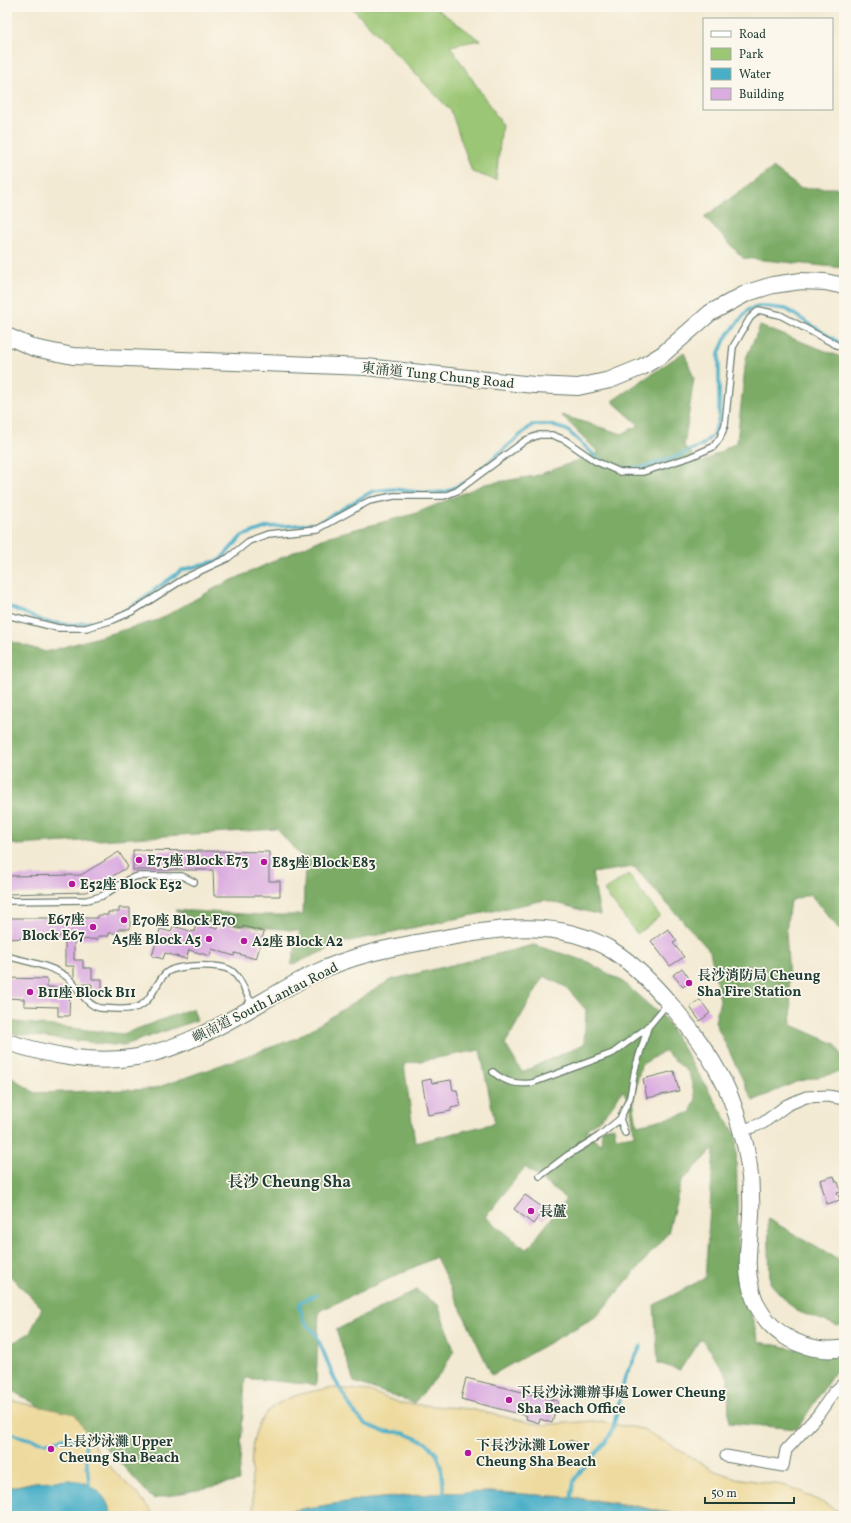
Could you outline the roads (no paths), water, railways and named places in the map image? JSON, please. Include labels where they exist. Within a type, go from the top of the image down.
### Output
[{"type":"main road","name":"東涌道 Tung Chung Road","points":[[7,336],[34,348],[53,353],[85,357],[366,367],[561,387],[597,384],[631,372],[663,354],[699,322],[720,306],[747,293],[773,285],[801,282],[825,282],[844,286]]},
{"type":"main road","name":"嶼南道 South Lantau Road","points":[[7,1042],[73,1058],[106,1060],[130,1058],[150,1054],[180,1044],[316,973],[370,952],[481,931],[527,927],[544,928],[572,933],[611,949],[636,969],[668,1003],[703,1049],[721,1076],[742,1131],[750,1180],[748,1270],[754,1297],[770,1324],[792,1341],[818,1350],[844,1348]]},
{"type":"street","points":[[742,1131],[763,1123],[796,1100],[817,1095],[844,1099]]},
{"type":"street","points":[[726,1456],[783,1466],[786,1450],[818,1415],[834,1392],[844,1383]]},
{"type":"lane","points":[[7,615],[58,628],[86,628],[113,620],[132,611],[187,577],[228,558],[249,541],[268,534],[318,529],[368,501],[394,496],[444,496],[457,491],[526,440],[539,435],[552,435],[565,440],[595,461],[620,472],[643,472],[690,457],[712,447],[720,438],[725,425],[733,347],[750,318],[759,310],[780,315],[844,349]]},
{"type":"lane","points":[[7,901],[87,900],[102,896],[129,879],[138,876],[182,876],[194,882]]},
{"type":"lane","points":[[7,956],[60,973],[73,982],[89,1002],[102,1008],[132,1008],[140,1006],[167,972],[175,968],[225,967],[235,973],[253,1006]]},
{"type":"lane","points":[[493,1072],[507,1082],[515,1084],[532,1083],[613,1053],[648,1027],[668,1003]]},
{"type":"lane","points":[[540,1176],[568,1155],[599,1136],[620,1119],[630,1097],[635,1069],[648,1027]]},
{"type":"lane","points":[[620,1119],[625,1133]]},
{"type":"water","points":[[70,1480],[85,1483],[97,1490],[106,1501],[111,1516],[7,1516],[7,1488],[35,1482]]},
{"type":"water","points":[[489,1492],[588,1500],[686,1516],[261,1516],[359,1500],[444,1493]]},
{"type":"waterway","points":[[617,468],[641,468],[678,456],[702,445],[714,434],[719,417],[719,353],[726,337],[748,310],[760,306],[786,309],[844,346]]},
{"type":"waterway","points":[[473,476],[532,425],[550,425],[567,430],[602,462]]},
{"type":"waterway","points":[[7,606],[46,622],[70,625],[99,621],[120,615],[182,570],[220,560],[242,536],[268,527],[316,524],[373,491],[394,489],[425,493],[445,492],[466,482]]},
{"type":"waterway","points":[[316,1295],[302,1301],[299,1306],[304,1321],[316,1334],[335,1380],[353,1411],[365,1424],[383,1431],[404,1433],[427,1443],[437,1454],[441,1467],[444,1493]]},
{"type":"waterway","points":[[571,1497],[574,1481],[583,1468],[606,1442],[613,1428],[625,1377],[641,1346]]},
{"type":"waterway","points":[[7,1431],[22,1437],[46,1443],[64,1438],[85,1442],[89,1484]]},
{"type":"place","name":"E73座 Block E73","points":[[139,860]]},
{"type":"place","name":"E83座 Block E83","points":[[264,862]]},
{"type":"place","name":"E52座 Block E52","points":[[72,884]]},
{"type":"place","name":"E70座 Block E70","points":[[124,920]]},
{"type":"place","name":"E67座 Block E67","points":[[93,927]]},
{"type":"place","name":"A5座 Block A5","points":[[209,939]]},
{"type":"place","name":"A2座 Block A2","points":[[244,941]]},
{"type":"place","name":"長沙消防局 Cheung Sha Fire Station","points":[[689,983]]},
{"type":"place","name":"B11座 Block B11","points":[[30,992]]},
{"type":"place","name":"長蘆","points":[[531,1211]]},
{"type":"place","name":"下長沙泳灘辦事處 Lower Cheung Sha Beach Office","points":[[509,1400]]},
{"type":"place","name":"上長沙泳灘 Upper Cheung Sha Beach","points":[[51,1449]]},
{"type":"place","name":"下長沙泳灘 Lower Cheung Sha Beach","points":[[468,1453]]},
{"type":"district","name":"長沙 Cheung Sha","points":[[289,1181]]}]
